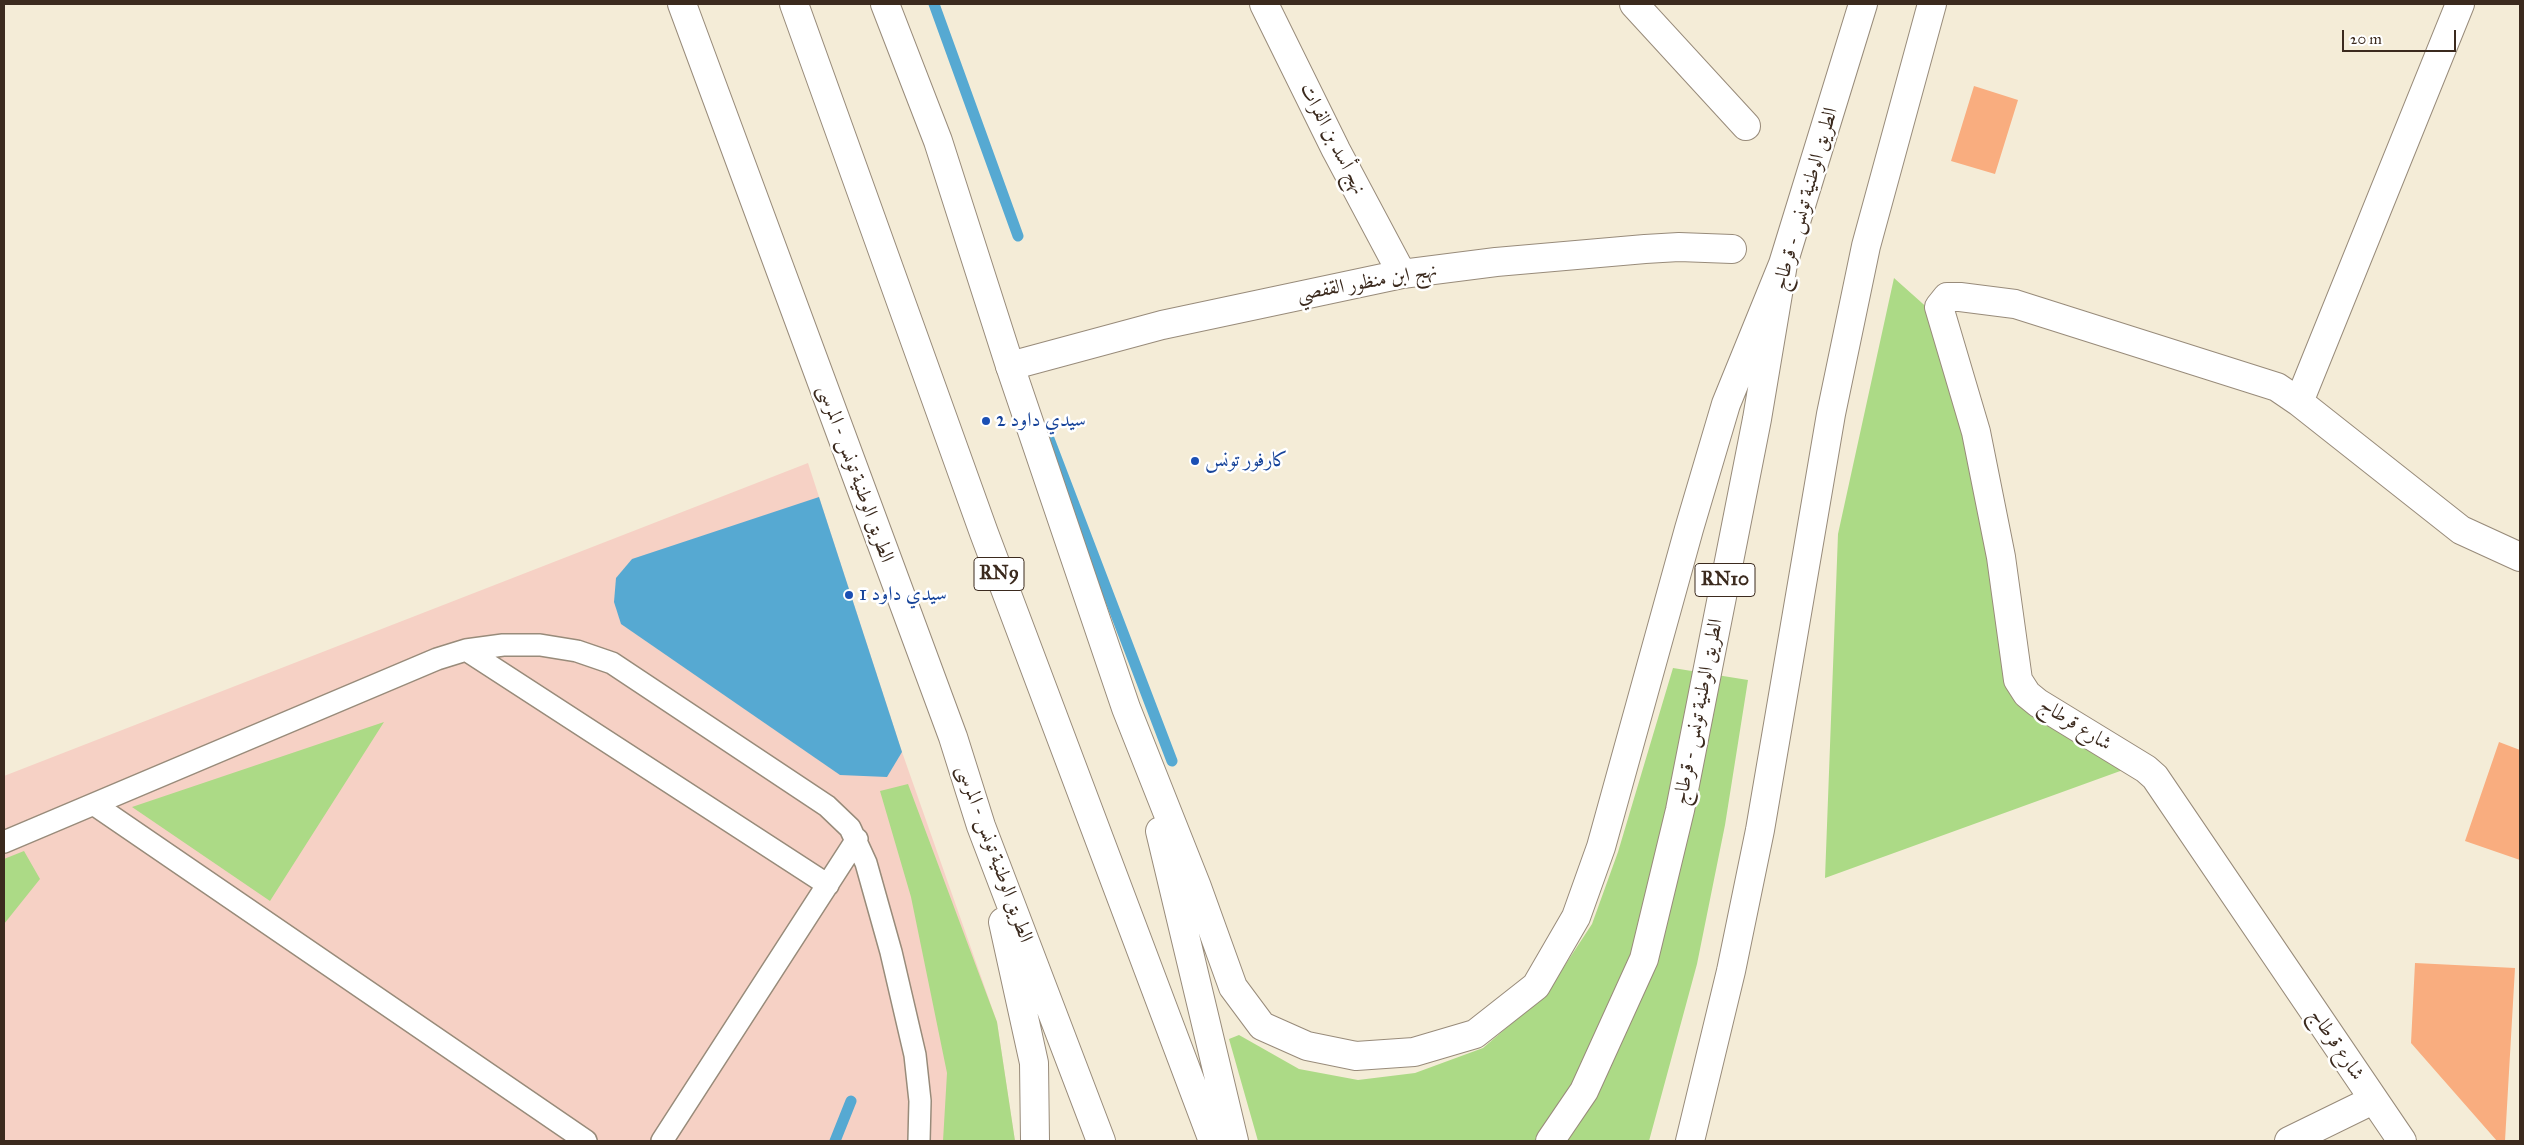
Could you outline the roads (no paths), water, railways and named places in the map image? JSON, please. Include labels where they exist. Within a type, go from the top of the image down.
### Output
[{"type":"main road","name":"الطريق الوطنية تونس - المرسى","points":[[682,4],[953,737],[981,826],[1101,1141]]},
{"type":"main road","name":"RN9","points":[[794,4],[984,533],[1212,1141]]},
{"type":"main road","points":[[885,4],[938,141],[1010,366],[1140,747],[1198,887],[1233,988],[1262,1026],[1307,1046],[1356,1056],[1414,1052],[1475,1034],[1536,986],[1576,917],[1601,847],[1689,528],[1726,404],[1783,264]]},
{"type":"main road","name":"نهج أسد بن الفرات","points":[[1264,4],[1336,150],[1402,274]]},
{"type":"main road","points":[[1634,4],[1717,97],[1746,126]]},
{"type":"main road","name":"الطريق الوطنية تونس - قرطاج","points":[[1550,1141],[1584,1091],[1644,959],[1680,810],[1757,419],[1783,264],[1863,4]]},
{"type":"main road","points":[[1690,1141],[1731,971],[1760,830],[1831,414],[1866,246],[1932,4]]},
{"type":"main road","points":[[2460,4],[2299,402],[2462,530],[2520,557]]},
{"type":"main road","name":"نهج ابن منظور القفصي","points":[[1010,366],[1162,325],[1402,274],[1496,262],[1645,249],[1679,247],[1732,249]]},
{"type":"main road","name":"شارع قرطاج","points":[[2299,402],[2277,386],[2015,304],[1947,297],[1939,307],[1976,432],[2001,557],[2018,680],[2027,694],[2038,703],[2146,769],[2155,777],[2402,1141]]},
{"type":"main road","points":[[1140,747],[1234,1141]]},
{"type":"main road","points":[[981,826],[1034,1063],[1035,1141]]},
{"type":"main road","points":[[2289,1141],[2373,1100]]},
{"type":"lane","points":[[4,842],[428,663],[466,650],[503,644],[540,645],[577,651],[612,663],[841,817],[857,840],[866,863],[891,952],[915,1055],[920,1101],[919,1141]]},
{"type":"lane","points":[[466,650],[828,885]]},
{"type":"lane","points":[[95,805],[586,1141]]},
{"type":"lane","points":[[662,1141],[857,840]]},
{"type":"water","points":[[819,497],[902,752],[887,777],[840,775],[621,624],[614,602],[616,578],[632,559]]},
{"type":"waterway","points":[[934,4],[1018,236]]},
{"type":"waterway","points":[[1046,431],[1172,761]]},
{"type":"waterway","points":[[835,1141],[851,1101]]},
{"type":"place","name":"سيدي داود 2","points":[[986,421]]},
{"type":"place","name":"كارفور تونس","points":[[1195,461]]},
{"type":"place","name":"سيدي داود 1","points":[[849,595]]}]
